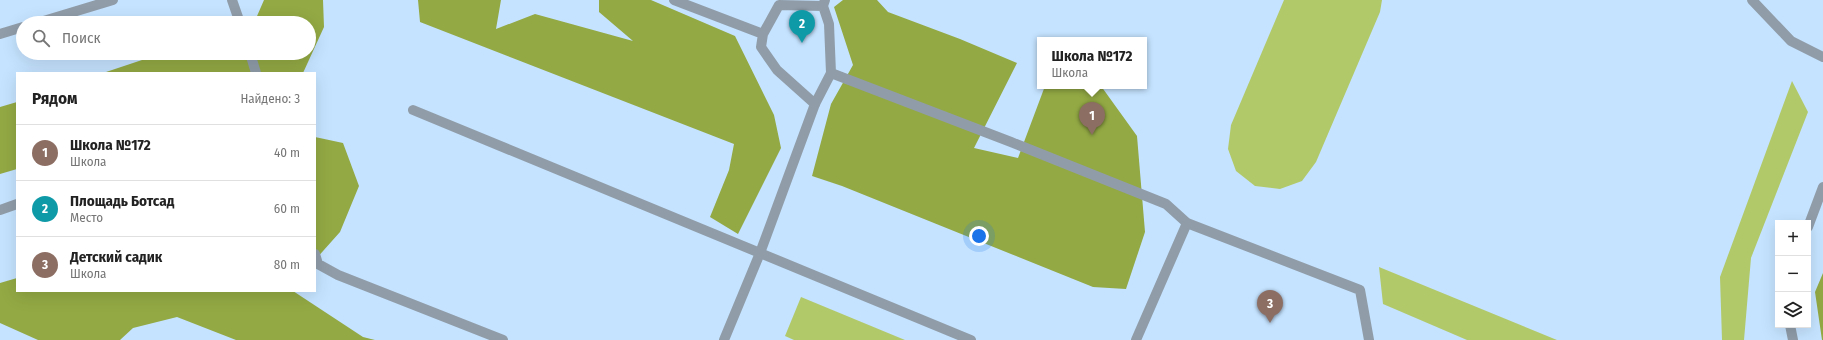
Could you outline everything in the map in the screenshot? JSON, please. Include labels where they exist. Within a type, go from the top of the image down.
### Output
[{"type":"street","points":[[60,16],[113,0]]},
{"type":"street","points":[[232,0],[238,16]]},
{"type":"street","points":[[674,0],[763,34]]},
{"type":"street","points":[[1752,0],[1791,41],[1823,57]]},
{"type":"street","points":[[724,340],[760,253],[815,104],[832,72],[829,24],[824,3],[779,4],[763,34],[761,47],[777,70],[815,104]]},
{"type":"street","points":[[0,34],[16,29]]},
{"type":"street","points":[[252,60],[256,72]]},
{"type":"street","points":[[832,72],[1166,204],[1187,223],[1360,290],[1369,340]]},
{"type":"street","points":[[413,110],[971,340]]},
{"type":"street","points":[[1811,220],[1823,187]]},
{"type":"street","points":[[0,210],[16,204]]},
{"type":"street","points":[[1136,340],[1187,223]]},
{"type":"street","points":[[316,257],[318,264],[338,275],[503,340]]},
{"type":"street","points":[[1791,328],[1793,340]]},
{"type":"shaded area","points":[[264,0],[323,0],[324,27],[316,45],[316,16],[257,16]]},
{"type":"shaded area","points":[[418,0],[501,0],[496,29],[535,14],[633,41],[599,12],[599,0],[651,0],[735,36],[774,115],[781,148],[738,234],[710,217],[729,170],[734,144],[420,22]]},
{"type":"shaded area","points":[[843,0],[877,0],[888,12],[960,39],[1017,63],[974,148],[1018,158],[1044,89],[1103,89],[1137,136],[1145,232],[1126,289],[1093,287],[842,186],[812,176],[831,104],[853,65],[834,7]]},
{"type":"shaded area","points":[[1284,0],[1382,0],[1380,12],[1316,162],[1302,181],[1280,189],[1255,186],[1236,171],[1228,149],[1231,125]]},
{"type":"shaded area","points":[[142,60],[309,60],[303,72],[106,72]]},
{"type":"shaded area","points":[[1792,81],[1808,112],[1751,258],[1744,340],[1722,340],[1720,277]]},
{"type":"shaded area","points":[[16,102],[16,169],[0,174],[0,107]]},
{"type":"shaded area","points":[[316,137],[343,143],[359,186],[340,232],[316,259]]},
{"type":"shaded area","points":[[1379,267],[1557,340],[1467,340],[1383,304]]},
{"type":"shaded area","points":[[1823,273],[1823,340],[1822,340],[1815,292]]},
{"type":"shaded area","points":[[16,278],[16,292],[295,292],[363,337],[375,340],[236,340],[177,317],[133,328],[120,340],[38,340],[0,323],[0,283]]},
{"type":"shaded area","points":[[801,297],[905,340],[794,340],[785,336]]},
{"type":"place","name":"Площадь Ботсад","points":[[802,43]]},
{"type":"place","name":"Школа №172","points":[[1092,135]]},
{"type":"place","name":"Детский садик","points":[[1270,323]]}]
